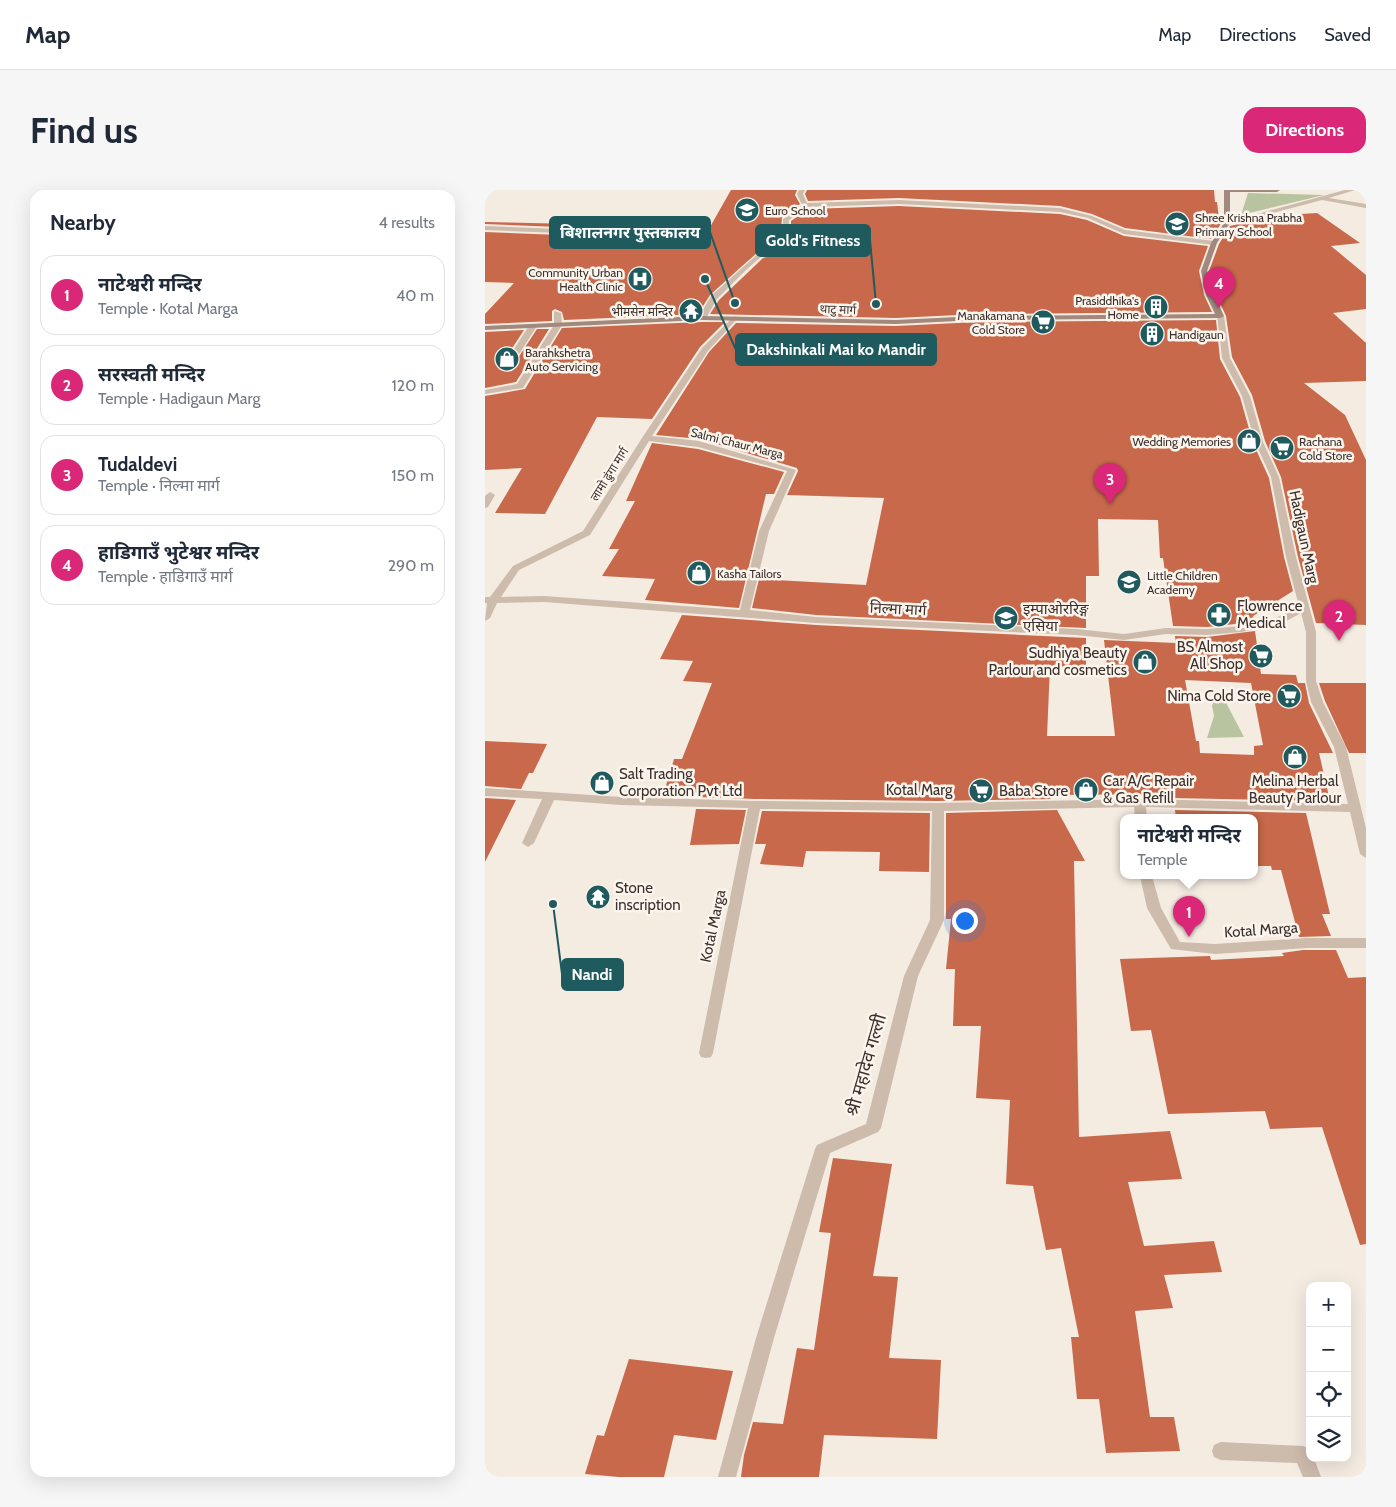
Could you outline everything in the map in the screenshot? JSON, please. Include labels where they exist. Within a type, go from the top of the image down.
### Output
[{"type":"main road","points":[[1220,316],[1210,295],[1204,271],[1214,243],[1227,223],[1227,190],[1277,190]]},
{"type":"main road","name":"थाटु मार्ग","points":[[485,328],[702,318],[896,322],[986,318],[1220,316]]},
{"type":"street","points":[[802,190],[800,194],[805,205]]},
{"type":"street","points":[[1227,223],[1352,190]]},
{"type":"street","points":[[1320,199],[1366,206]]},
{"type":"street","points":[[702,318],[714,298],[744,269],[760,255],[777,251],[786,231],[786,219],[805,205],[906,202],[1060,210],[1090,217],[1124,232],[1214,243]]},
{"type":"street","points":[[485,228],[587,232],[612,236]]},
{"type":"street","points":[[485,392],[520,386],[558,325],[557,313]]},
{"type":"street","name":"Hadigaun Marg","points":[[1220,316],[1226,358],[1246,396],[1259,442],[1275,477],[1285,516],[1291,557],[1311,632],[1311,681],[1317,702],[1341,747],[1366,854]]},
{"type":"street","name":"लामो ढुंगा मार्ग","points":[[485,618],[489,600],[515,568],[587,533],[646,438],[705,350],[734,318]]},
{"type":"street","points":[[513,357],[533,326]]},
{"type":"street","name":"Salmi Chaur Marga","points":[[646,438],[699,444],[792,470],[764,531],[744,613]]},
{"type":"street","points":[[485,505],[490,495]]},
{"type":"street","name":"निल्मा मार्ग","points":[[489,600],[544,599],[816,620],[1076,632],[1124,637],[1166,631],[1207,632],[1241,629],[1275,623],[1304,607]]},
{"type":"street","name":"Kotal Marg","points":[[485,792],[549,797],[755,806],[938,807],[1139,803],[1354,808]]},
{"type":"street","points":[[528,843],[549,797]]},
{"type":"street","points":[[1139,803],[1140,814]]},
{"type":"street","name":"Kotal Marga","points":[[706,1053],[755,806]]},
{"type":"street","name":"श्री महादेव गल्ली","points":[[727,1477],[765,1338],[823,1149],[873,1128],[911,976],[937,920],[938,807]]},
{"type":"street","name":"Kotal Marga","points":[[1148,879],[1155,908],[1176,946],[1215,949],[1366,943]]},
{"type":"street","points":[[1221,1451],[1303,1456],[1312,1477]]},
{"type":"green space","points":[[1248,193],[1324,195],[1241,215]]},
{"type":"green space","points":[[1215,696],[1223,697],[1244,737],[1207,738],[1214,716],[1212,706]]},
{"type":"building","points":[[731,190],[797,190],[795,195],[800,204],[782,217],[781,231],[773,248],[757,253],[741,267],[710,295],[698,314],[564,320],[562,312],[555,309],[552,311],[552,321],[485,324],[485,314],[514,283],[485,282],[485,232],[586,236],[612,240],[617,236],[586,228],[485,224],[485,222],[710,227]]},
{"type":"building","points":[[807,190],[1214,190],[1219,219],[1222,219],[1222,222],[1211,239],[1125,228],[1092,214],[1060,206],[899,198],[808,201],[805,194]]},
{"type":"building","points":[[899,206],[1060,214],[1087,220],[1124,236],[1208,246],[1199,271],[1204,295],[1212,312],[978,314],[896,318],[710,314],[719,300],[763,258],[781,253],[791,232],[791,221],[808,209]]},
{"type":"building","points":[[1317,213],[1360,243],[1331,246],[1366,275],[1366,309],[1333,313],[1366,343],[1366,381],[1304,383],[1345,415],[1366,460],[1366,625],[1316,623],[1298,557],[1281,477],[1265,441],[1252,395],[1232,357],[1226,316],[1216,294],[1209,271],[1219,244],[1230,226],[1269,216]]},
{"type":"building","points":[[1216,320],[1220,359],[1240,397],[1253,443],[1269,478],[1284,557],[1293,591],[1253,616],[1254,622],[1207,627],[1173,626],[1163,558],[1160,558],[1158,520],[1098,519],[1099,576],[1086,576],[1086,628],[816,615],[752,608],[759,579],[866,585],[884,498],[787,495],[798,471],[797,468],[700,439],[656,435],[709,352],[736,323],[896,326],[978,322]]},
{"type":"building","points":[[725,322],[700,347],[652,419],[597,417],[545,514],[495,513],[522,468],[485,470],[485,396],[525,389],[562,328]]},
{"type":"building","points":[[537,329],[549,329],[516,382],[485,388],[485,332],[524,330],[507,356],[510,361],[516,361]]},
{"type":"building","points":[[652,443],[698,449],[784,472],[774,494],[766,494],[739,608],[645,600],[655,579],[602,576],[619,549],[609,549],[635,501],[626,501]]},
{"type":"building","points":[[682,615],[816,625],[1086,638],[1086,667],[1050,666],[1047,736],[1115,736],[1104,640],[1176,643],[1175,636],[1207,637],[1255,631],[1261,674],[1296,675],[1298,683],[1305,683],[1309,703],[1333,753],[1319,753],[1330,801],[1172,798],[1172,794],[1048,795],[1051,799],[938,801],[755,799],[698,797],[699,793],[664,792],[674,759],[682,759],[712,683],[683,681],[693,661],[660,659]],"holes":[[[1185,680],[1251,683],[1263,745],[1254,746],[1254,755],[1200,753],[1199,741],[1196,741]]]},
{"type":"building","points":[[1319,683],[1366,683],[1366,753],[1349,753],[1325,701]]},
{"type":"building","points":[[485,741],[547,744],[533,773],[529,773],[521,789],[485,786]]},
{"type":"building","points":[[485,798],[516,800],[485,862]]},
{"type":"building","points":[[696,809],[746,810],[739,844],[690,845]]},
{"type":"building","points":[[1057,810],[1085,861],[1074,861],[1079,1137],[1170,1131],[1182,1179],[1128,1182],[1144,1246],[1214,1241],[1222,1272],[1164,1275],[1173,1308],[1135,1311],[1150,1417],[1174,1417],[1180,1451],[1106,1453],[1099,1399],[1077,1399],[1071,1337],[1079,1337],[1061,1248],[1046,1250],[1033,1186],[1006,1184],[1010,1100],[976,1098],[981,1026],[953,1026],[955,969],[946,969],[951,919],[946,919],[946,813]]},
{"type":"building","points":[[1175,810],[1306,813],[1330,914],[1322,914],[1331,936],[1299,937],[1281,870],[1272,870],[1271,866],[1258,866],[1258,814],[1176,814]]},
{"type":"building","points":[[762,811],[930,813],[929,872],[879,871],[880,852],[806,851],[803,867],[760,864],[766,844],[755,844]]},
{"type":"building","points":[[1303,950],[1336,950],[1348,978],[1366,977],[1366,1244],[1360,1245],[1322,1127],[1270,1129],[1265,1111],[1168,1114],[1151,1030],[1131,1031],[1120,959],[1210,956],[1211,960],[1284,956],[1282,953]]},
{"type":"building","points":[[833,1158],[892,1164],[873,1276],[898,1277],[889,1358],[941,1360],[937,1439],[824,1435],[819,1477],[741,1477],[744,1455],[753,1422],[783,1424],[797,1348],[814,1350],[831,1233],[819,1232]]},
{"type":"building","points":[[629,1359],[733,1371],[716,1440],[674,1435],[664,1477],[619,1477],[585,1474],[597,1435],[604,1436]]},
{"type":"place","name":"Euro School","points":[[747,210]]},
{"type":"place","name":"Shree Krishna Prabha Primary School","points":[[1177,224]]},
{"type":"place","name":"Community Urban Health Clinic","points":[[640,279]]},
{"type":"place","name":"Dakshinkali Mai ko Mandir","points":[[705,279]]},
{"type":"place","name":"बिशालनगर पुस्तकालय","points":[[735,303]]},
{"type":"place","name":"Gold's Fitness","points":[[876,304]]},
{"type":"place","name":"Prasiddhika's Home","points":[[1156,307]]},
{"type":"place","name":"हाडिगाउँ भुटेश्वर मन्दिर","points":[[1219,308]]},
{"type":"place","name":"भीमसेन मन्दिर","points":[[691,311]]},
{"type":"place","name":"Manakamana Cold Store","points":[[1043,322]]},
{"type":"place","name":"Handigaun","points":[[1152,334]]},
{"type":"place","name":"Barahkshetra Auto Servicing","points":[[507,359]]},
{"type":"place","name":"Wedding Memories","points":[[1249,441]]},
{"type":"place","name":"Rachana Cold Store","points":[[1282,448]]},
{"type":"place","name":"Tudaldevi","points":[[1110,504]]},
{"type":"place","name":"Kasha Tailors","points":[[699,573]]},
{"type":"place","name":"Little Children Academy","points":[[1129,582]]},
{"type":"place","name":"Flowrence Medical","points":[[1219,615]]},
{"type":"place","name":"इम्पाओररिङ्ग एसिया","points":[[1006,618]]},
{"type":"place","name":"सरस्वती मन्दिर","points":[[1339,641]]},
{"type":"place","name":"BS Almost All Shop","points":[[1261,656]]},
{"type":"place","name":"Sudhiya Beauty Parlour and cosmetics","points":[[1145,662]]},
{"type":"place","name":"Nima Cold Store","points":[[1289,696]]},
{"type":"place","name":"Melina Herbal Beauty Parlour","points":[[1295,757]]},
{"type":"place","name":"Salt Trading Corporation Pvt Ltd","points":[[602,783]]},
{"type":"place","name":"Car A/C Repair & Gas Refill","points":[[1086,790]]},
{"type":"place","name":"Baba Store","points":[[981,791]]},
{"type":"place","name":"Stone inscription","points":[[598,897]]},
{"type":"place","name":"Nandi","points":[[553,904]]},
{"type":"place","name":"नाटेश्वरी मन्दिर","points":[[1189,937]]}]
